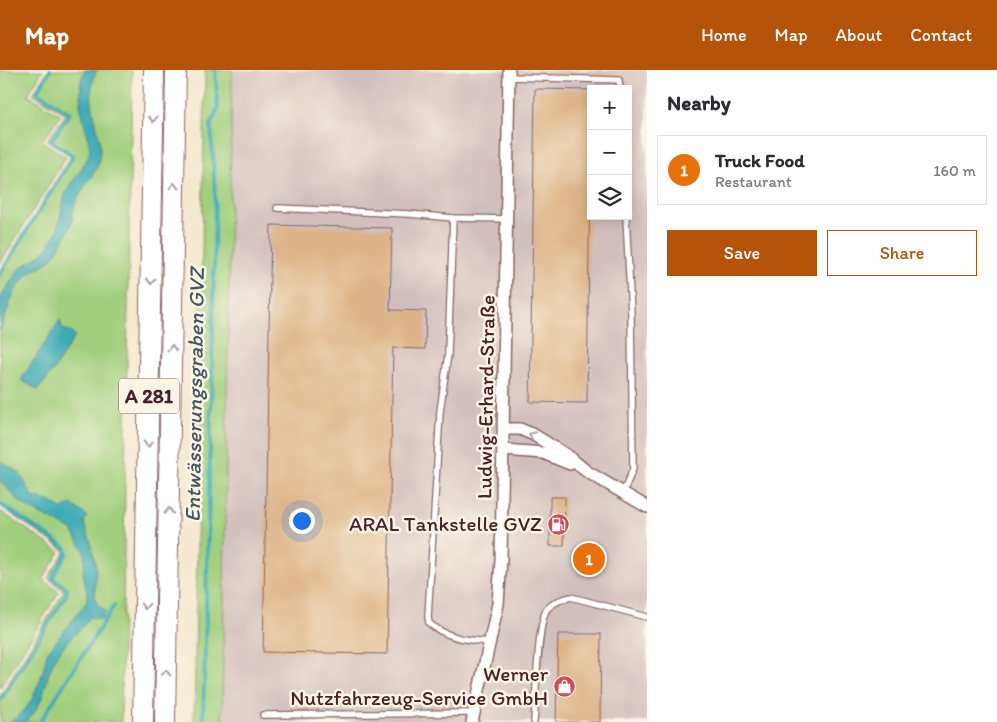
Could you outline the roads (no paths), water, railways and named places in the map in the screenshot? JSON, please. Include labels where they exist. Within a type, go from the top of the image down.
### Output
[{"type":"highway","name":"A 281","points":[[143,722],[154,70]]},
{"type":"highway","name":"A 281","points":[[165,722],[176,70]]},
{"type":"street","name":"Ludwig-Erhard-Straße","points":[[472,717],[498,604],[501,560],[509,73]]},
{"type":"street","points":[[504,429],[520,429],[534,434],[568,456],[586,471]]},
{"type":"street","points":[[504,450],[543,453],[586,471],[647,508]]},
{"type":"lane","points":[[509,73],[619,80],[620,85]]},
{"type":"lane","points":[[277,208],[453,218],[508,219]]},
{"type":"lane","points":[[453,218],[448,354],[440,412],[428,617],[430,623],[442,633],[466,640],[489,642]]},
{"type":"lane","points":[[623,493],[633,469],[631,314],[626,220]]},
{"type":"lane","points":[[534,722],[539,641],[544,615],[548,608],[559,600],[571,597],[647,617]]},
{"type":"lane","points":[[263,715],[472,717]]},
{"type":"water","points":[[85,70],[97,70],[92,95],[100,152],[98,164],[76,202],[72,222],[59,248],[51,259],[29,273],[21,282],[13,295],[0,331],[0,300],[5,290],[20,268],[48,248],[57,231],[65,194],[88,158],[90,149],[80,105],[81,80]]},
{"type":"water","points":[[60,320],[63,329],[70,331],[75,336],[53,371],[38,390],[21,380]]},
{"type":"water","points":[[0,461],[19,472],[33,497],[49,501],[62,509],[71,504],[87,516],[84,522],[96,566],[95,599],[98,605],[106,611],[102,619],[89,617],[86,623],[61,649],[51,667],[41,700],[32,715],[25,722],[10,722],[24,711],[33,698],[42,675],[47,653],[86,603],[87,594],[83,573],[85,560],[84,551],[72,530],[26,507],[0,481]]},
{"type":"waterway","points":[[0,274],[73,156],[51,141],[70,113],[37,92],[50,70]]},
{"type":"waterway","name":"Entwässerungsgraben GVZ","points":[[203,722],[215,195],[211,124],[218,108],[215,70]]},
{"type":"waterway","points":[[0,504],[66,548],[67,553],[52,578],[67,588],[66,595],[0,701]]},
{"type":"waterway","points":[[40,722],[114,606]]},
{"type":"place","name":"ARAL Tankstelle GVZ","points":[[558,524]]},
{"type":"place","name":"Truck Food","points":[[589,559]]},
{"type":"place","name":"Werner Nutzfahrzeug-Service GmbH","points":[[564,686]]}]
